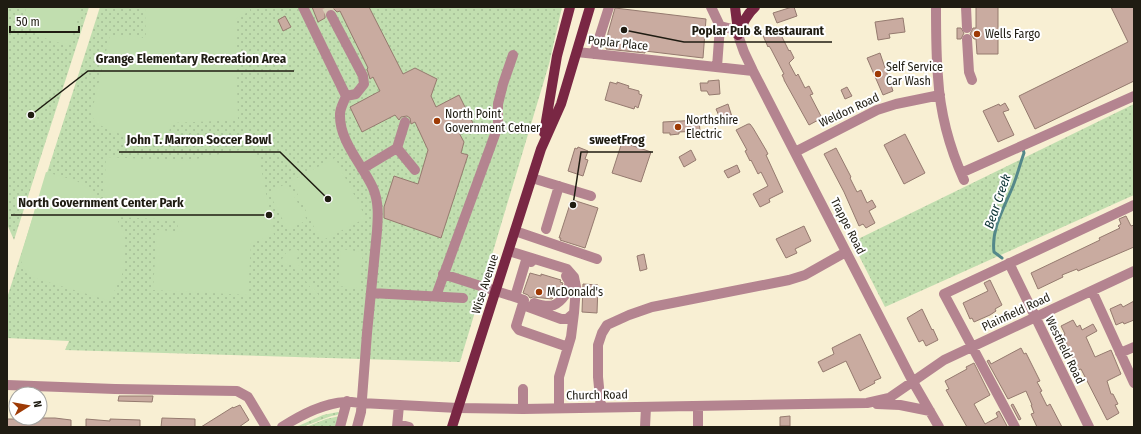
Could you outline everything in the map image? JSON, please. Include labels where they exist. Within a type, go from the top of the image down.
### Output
[{"type":"main road","name":"Wise Avenue","points":[[542,149],[557,56],[570,7]]},
{"type":"main road","points":[[735,7],[738,35]]},
{"type":"main road","points":[[738,35],[744,20],[749,12],[755,7]]},
{"type":"main road","name":"Wise Avenue","points":[[452,427],[532,178],[542,149],[561,104],[590,10]]},
{"type":"street","points":[[303,7],[346,96],[340,112],[341,126],[346,140],[373,189],[377,204],[378,216],[361,412],[357,427]]},
{"type":"street","points":[[594,54],[609,7]]},
{"type":"street","points":[[711,7],[720,26],[718,67]]},
{"type":"street","points":[[936,7],[938,78],[940,95],[950,139],[963,177],[1134,96]]},
{"type":"street","points":[[966,7],[969,72],[972,80]]},
{"type":"street","points":[[331,15],[363,76],[364,84],[356,94],[346,96]]},
{"type":"street","points":[[720,26],[732,29],[738,35]]},
{"type":"street","name":"Trappe Road","points":[[738,35],[753,71],[913,382],[930,410],[938,427]]},
{"type":"street","name":"Poplar Place","points":[[577,52],[753,71]]},
{"type":"street","points":[[436,296],[498,126],[498,104],[513,55]]},
{"type":"street","name":"Weldon Road","points":[[795,152],[877,110],[896,104],[940,95]]},
{"type":"street","points":[[362,169],[397,148],[405,122]]},
{"type":"street","points":[[397,148],[416,170]]},
{"type":"street","points":[[532,178],[591,196]]},
{"type":"street","points":[[546,229],[559,186]]},
{"type":"street","points":[[1016,427],[944,294],[1134,205]]},
{"type":"street","points":[[515,231],[597,259]]},
{"type":"street","points":[[509,251],[567,269],[574,277],[576,287],[574,314],[571,336],[559,377],[558,408]]},
{"type":"street","points":[[601,408],[598,377],[598,345],[602,333],[607,325],[652,307],[790,280],[811,272],[846,252]]},
{"type":"street","points":[[520,301],[545,306],[553,305],[563,298],[569,287],[569,281],[564,273],[532,263],[526,257]]},
{"type":"street","points":[[526,257],[516,326],[520,330],[568,347]]},
{"type":"street","name":"Westfield Road","points":[[1009,263],[1034,317],[1089,427]]},
{"type":"street","name":"Plainfield Road","points":[[913,382],[932,367],[1034,317],[1134,271]]},
{"type":"street","points":[[443,274],[496,290],[561,319],[567,319],[574,314]]},
{"type":"street","points":[[1092,291],[1134,383]]},
{"type":"street","points":[[371,293],[463,298]]},
{"type":"street","points":[[1120,354],[1134,347]]},
{"type":"street","name":"Church Road","points":[[282,427],[313,410],[347,401],[458,408],[523,409],[867,403],[889,398],[913,382]]},
{"type":"street","points":[[7,385],[122,389],[237,390],[248,397],[266,427]]},
{"type":"street","points":[[523,389],[523,409]]},
{"type":"street","points":[[340,427],[347,401]]},
{"type":"street","points":[[867,403],[900,405],[930,410]]},
{"type":"street","points":[[399,405],[397,425],[409,427]]},
{"type":"street","points":[[698,406],[698,427]]},
{"type":"street","points":[[645,427],[646,407]]},
{"type":"green space","points":[[7,7],[89,7],[14,240],[7,224]]},
{"type":"green space","points":[[25,7],[82,7],[69,45],[52,41],[39,35],[33,30],[26,16]]},
{"type":"green space","points":[[100,7],[562,7],[549,64],[460,362],[65,350],[69,341],[7,338],[7,298]]},
{"type":"green space","points":[[145,7],[250,7],[250,11],[235,19],[238,120],[172,123],[168,134],[152,146],[97,124],[91,115],[110,35],[138,35],[146,40]]},
{"type":"green space","points":[[1134,104],[1134,195],[885,307],[852,242]]},
{"type":"green space","points":[[245,149],[259,157],[274,235],[251,243],[248,295],[153,290],[157,230],[183,232],[178,229],[177,220],[116,217],[124,234],[124,270],[110,301],[28,276],[20,259],[46,172],[77,181],[104,200],[106,157],[186,161]]},
{"type":"green space","points":[[335,158],[366,218],[321,241],[291,181]]},
{"type":"green space","points":[[287,183],[307,220],[288,230],[269,193]]},
{"type":"green space","points":[[295,249],[300,251],[296,261],[323,302],[322,303],[300,273],[295,270],[292,264],[280,265],[285,254]]},
{"type":"green space","points":[[341,249],[363,252],[359,288],[338,286]]},
{"type":"green space","points":[[338,412],[340,413],[337,415],[301,427],[296,427],[323,415]]},
{"type":"green space","points":[[340,416],[337,427],[306,427],[326,419]]},
{"type":"building","name":"North Point Government Cetner","points":[[312,7],[369,7],[403,74],[415,68],[437,79],[431,96],[436,107],[459,95],[473,123],[458,131],[464,142],[461,153],[468,155],[441,238],[384,218],[384,207],[394,176],[418,184],[428,150],[415,122],[411,124],[410,118],[407,116],[401,117],[399,120],[395,115],[362,132],[350,107],[380,91],[373,77],[370,79],[368,68],[340,11],[337,12],[334,9],[328,9],[325,12],[325,18],[318,22]]},
{"type":"building","points":[[794,7],[797,16],[777,23],[773,13]]},
{"type":"building","name":"Wells Fargo","points":[[976,7],[998,7],[998,54],[977,54],[976,39],[974,39],[970,34],[973,28],[976,28]]},
{"type":"building","points":[[1111,7],[1134,7],[1134,81],[1035,129],[1019,96],[1128,42]]},
{"type":"building","points":[[615,8],[706,19],[703,58],[645,51],[645,53],[606,49],[608,33]]},
{"type":"building","points":[[285,16],[291,27],[283,31],[278,20]]},
{"type":"building","points":[[903,18],[905,32],[889,34],[890,38],[878,40],[875,22]]},
{"type":"building","points":[[777,27],[794,58],[789,63],[796,76],[798,74],[805,88],[809,86],[813,94],[810,95],[822,118],[809,125],[784,80],[782,75],[784,74],[764,38],[763,34]]},
{"type":"building","points":[[957,28],[961,28],[964,33],[961,39],[957,39]]},
{"type":"building","name":"Self Service Car Wash","points":[[880,53],[893,91],[883,95],[867,58]]},
{"type":"building","points":[[719,80],[720,94],[709,95],[707,91],[701,91],[700,83],[708,83],[708,81]]},
{"type":"building","points":[[610,82],[617,84],[617,82],[629,86],[628,88],[639,91],[639,94],[642,95],[638,108],[635,106],[634,109],[605,100]]},
{"type":"building","points":[[847,87],[852,96],[845,99],[841,90]]},
{"type":"building","points":[[1005,103],[1009,110],[1003,112],[1014,135],[998,142],[983,111]]},
{"type":"building","points":[[728,104],[733,120],[723,125],[716,109]]},
{"type":"building","name":"Northshire Electric","points":[[699,120],[700,131],[679,132],[679,134],[670,135],[670,133],[663,133],[663,122]]},
{"type":"building","points":[[750,124],[753,128],[766,150],[768,154],[766,155],[783,192],[769,199],[770,202],[760,207],[753,194],[768,186],[761,172],[758,174],[751,160],[750,161],[745,151],[747,150],[736,130]]},
{"type":"building","points":[[905,134],[925,173],[904,184],[884,145]]},
{"type":"building","points":[[622,142],[651,152],[641,182],[612,173]]},
{"type":"building","points":[[578,147],[588,151],[585,159],[588,160],[583,176],[568,171],[575,148],[577,149]]},
{"type":"building","points":[[836,148],[857,192],[861,190],[867,203],[872,200],[876,207],[869,211],[875,223],[866,228],[863,224],[859,226],[844,192],[824,154]]},
{"type":"building","points":[[691,150],[696,160],[684,167],[679,157]]},
{"type":"building","points":[[737,165],[740,172],[728,178],[724,171]]},
{"type":"building","points":[[573,200],[598,208],[585,248],[560,240],[561,238],[559,238],[571,201]]},
{"type":"building","points":[[1126,216],[1131,226],[1134,225],[1134,247],[1078,271],[1077,269],[1062,275],[1063,277],[1038,289],[1031,273],[1100,240],[1099,238],[1120,228],[1118,226],[1121,224],[1119,219]]},
{"type":"building","points":[[804,226],[811,241],[795,249],[797,253],[786,258],[776,239]]},
{"type":"building","points":[[644,254],[647,269],[640,271],[637,256]]},
{"type":"building","name":"McDonald's","points":[[530,273],[541,276],[541,274],[561,280],[560,282],[563,283],[561,289],[552,299],[530,298],[528,295],[523,293]]},
{"type":"building","points":[[990,280],[1002,305],[995,309],[996,311],[990,315],[974,322],[972,318],[970,319],[963,303],[988,291],[984,283]]},
{"type":"building","points":[[583,284],[598,285],[597,313],[582,312]]},
{"type":"building","points":[[1134,301],[1134,320],[1116,325],[1110,309],[1121,304],[1123,307]]},
{"type":"building","points":[[922,309],[938,340],[926,346],[923,340],[919,342],[907,318]]},
{"type":"building","points":[[1073,320],[1077,327],[1080,325],[1082,330],[1093,324],[1097,331],[1086,337],[1095,357],[1111,350],[1121,374],[1107,381],[1111,394],[1113,394],[1118,404],[1115,405],[1119,413],[1107,420],[1081,369],[1078,370],[1063,335],[1065,334],[1061,326]]},
{"type":"building","points":[[860,334],[881,378],[860,391],[846,361],[823,372],[818,362],[834,354],[832,348]]},
{"type":"building","points":[[1021,348],[1024,354],[1026,353],[1040,381],[1037,382],[1047,406],[1050,404],[1062,427],[1037,427],[1031,414],[1034,413],[1026,391],[1008,399],[987,361],[989,360],[991,364]]},
{"type":"building","points":[[974,363],[990,395],[974,404],[985,424],[998,417],[996,413],[999,411],[1007,426],[1006,427],[967,427],[946,390],[949,389],[945,381],[967,369],[966,367]]},
{"type":"building","points":[[119,396],[153,396],[152,402],[118,401]]},
{"type":"building","points":[[1013,404],[1021,419],[1019,420],[1011,405]]},
{"type":"building","points":[[240,405],[249,420],[239,427],[201,427],[233,407]]},
{"type":"building","points":[[790,416],[790,426],[780,426],[780,417]]},
{"type":"building","points":[[48,418],[71,420],[71,427],[7,427],[7,419],[8,426],[48,426]]},
{"type":"building","points":[[162,418],[195,419],[195,427],[161,427]]},
{"type":"building","points":[[86,419],[110,421],[110,419],[140,420],[140,427],[86,427]]},
{"type":"waterway","name":"Bear Creek","points":[[1002,258],[994,252],[994,235],[1016,178],[1024,153],[1023,149]]},
{"type":"tunnel","points":[[327,7],[331,15]]},
{"type":"place","name":"Poplar Pub & Restaurant","points":[[624,30]]},
{"type":"place","name":"Wells Fargo","points":[[977,34]]},
{"type":"place","name":"Self Service Car Wash","points":[[878,74]]},
{"type":"place","name":"Grange Elementary Recreation Area","points":[[31,115]]},
{"type":"place","name":"North Point Government Cetner","points":[[437,121]]},
{"type":"place","name":"Northshire Electric","points":[[678,127]]},
{"type":"place","name":"John T. Marron Soccer Bowl","points":[[328,199]]},
{"type":"place","name":"sweetFrog","points":[[573,205]]},
{"type":"place","name":"North Government Center Park","points":[[269,215]]},
{"type":"place","name":"McDonald's","points":[[539,292]]}]
